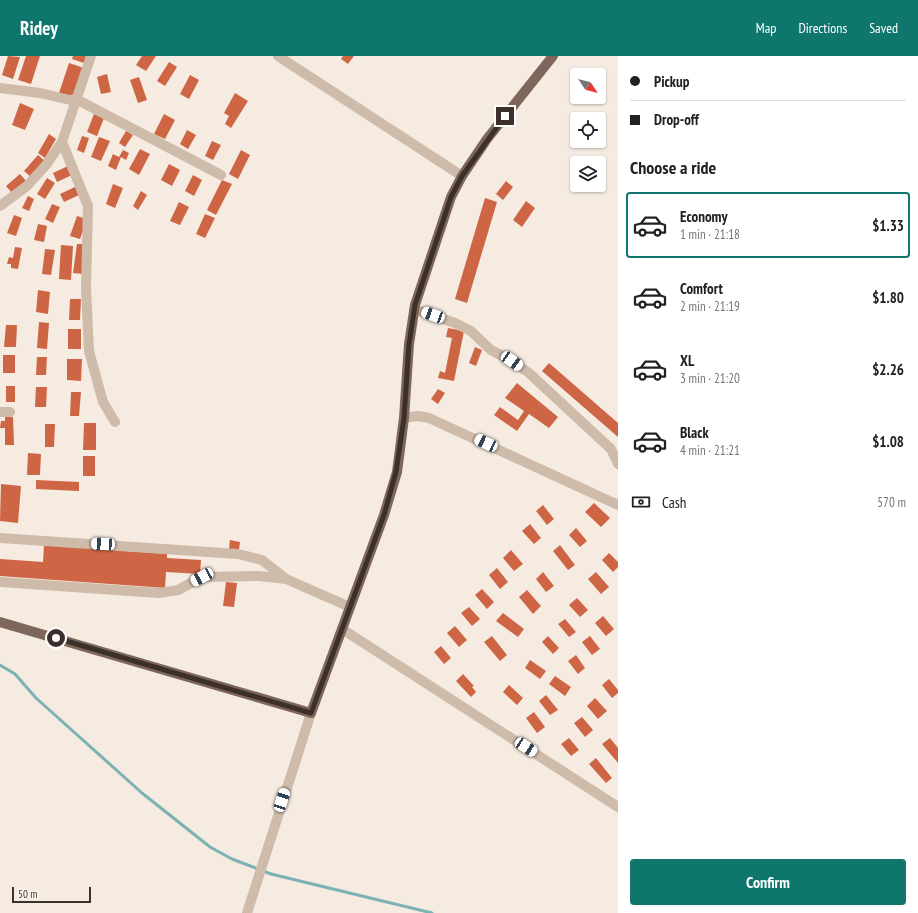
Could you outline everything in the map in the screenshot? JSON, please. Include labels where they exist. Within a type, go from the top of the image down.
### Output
[{"type":"main road","points":[[0,622],[311,713],[384,515],[396,472],[404,418],[409,344],[414,309],[451,197],[462,176],[492,134],[553,56]]},
{"type":"street","points":[[0,206],[27,186],[46,165],[62,142],[91,56]]},
{"type":"street","points":[[278,56],[462,176]]},
{"type":"street","points":[[0,88],[40,92],[70,100],[76,99],[221,175]]},
{"type":"street","points":[[62,142],[88,206],[86,289],[88,351],[103,402],[115,422]]},
{"type":"street","points":[[414,309],[465,328],[491,350],[512,361],[529,373],[611,449],[618,464]]},
{"type":"street","points":[[404,418],[418,416],[435,420],[618,505]]},
{"type":"street","points":[[0,538],[238,554],[262,560],[286,579],[350,607]]},
{"type":"street","points":[[0,582],[159,594],[178,590],[202,577],[258,576],[286,579]]},
{"type":"street","points":[[342,629],[618,806]]},
{"type":"street","points":[[247,913],[311,713]]},
{"type":"building","points":[[8,56],[20,57],[13,79],[2,75]]},
{"type":"building","points":[[26,56],[40,56],[31,84],[18,80]]},
{"type":"building","points":[[73,56],[86,56],[84,63],[72,59]]},
{"type":"building","points":[[142,56],[156,56],[146,71],[136,65]]},
{"type":"building","points":[[343,56],[354,56],[348,64],[341,59]]},
{"type":"building","points":[[169,62],[177,67],[165,86],[157,81]]},
{"type":"building","points":[[69,63],[84,68],[74,98],[59,93]]},
{"type":"building","points":[[107,74],[111,92],[101,94],[97,77]]},
{"type":"building","points":[[190,75],[199,80],[189,99],[180,94]]},
{"type":"building","points":[[139,77],[147,100],[138,103],[130,80]]},
{"type":"building","points":[[235,93],[248,101],[231,128],[225,124],[229,116],[224,113]]},
{"type":"building","points":[[20,103],[34,109],[25,130],[12,125]]},
{"type":"building","points":[[94,114],[104,118],[97,136],[87,132]]},
{"type":"building","points":[[164,114],[175,120],[165,139],[154,134]]},
{"type":"building","points":[[187,130],[196,135],[188,149],[180,144]]},
{"type":"building","points":[[126,131],[133,135],[125,147],[119,143]]},
{"type":"building","points":[[49,134],[56,139],[45,158],[38,153]]},
{"type":"building","points":[[82,136],[89,138],[84,153],[77,150]]},
{"type":"building","points":[[99,137],[110,141],[101,161],[91,157]]},
{"type":"building","points":[[212,141],[221,145],[213,160],[205,156]]},
{"type":"building","points":[[140,149],[150,154],[139,175],[129,169]]},
{"type":"building","points":[[123,150],[129,153],[126,160],[121,157],[116,170],[108,166],[113,154],[119,157]]},
{"type":"building","points":[[241,150],[250,155],[238,179],[229,174]]},
{"type":"building","points":[[38,155],[45,161],[31,177],[24,171]]},
{"type":"building","points":[[169,164],[180,170],[172,186],[161,180]]},
{"type":"building","points":[[68,166],[72,175],[57,182],[53,173]]},
{"type":"building","points":[[20,174],[26,181],[12,193],[6,186]]},
{"type":"building","points":[[193,175],[202,180],[194,196],[185,191]]},
{"type":"building","points":[[47,178],[55,183],[45,199],[37,194]]},
{"type":"building","points":[[222,180],[232,184],[216,215],[207,210]]},
{"type":"building","points":[[506,181],[513,187],[503,200],[496,194]]},
{"type":"building","points":[[113,184],[123,188],[115,208],[106,204]]},
{"type":"building","points":[[77,186],[81,194],[64,202],[60,194]]},
{"type":"building","points":[[141,191],[147,195],[138,210],[133,206]]},
{"type":"building","points":[[28,196],[34,199],[29,211],[22,208]]},
{"type":"building","points":[[485,198],[497,202],[467,303],[455,299]]},
{"type":"building","points":[[526,201],[535,208],[522,227],[513,220]]},
{"type":"building","points":[[179,202],[189,207],[180,225],[170,221]]},
{"type":"building","points":[[52,204],[60,207],[53,223],[45,219]]},
{"type":"building","points":[[205,214],[215,218],[205,238],[196,234]]},
{"type":"building","points":[[14,215],[22,218],[16,236],[7,233]]},
{"type":"building","points":[[77,216],[87,219],[80,239],[70,236]]},
{"type":"building","points":[[38,224],[47,226],[44,242],[34,240]]},
{"type":"building","points":[[77,244],[83,244],[84,274],[73,273]]},
{"type":"building","points":[[61,245],[73,246],[71,280],[59,279]]},
{"type":"building","points":[[15,247],[22,248],[18,269],[11,268],[11,264],[7,264],[9,257],[13,258]]},
{"type":"building","points":[[45,249],[55,250],[51,275],[42,274]]},
{"type":"building","points":[[38,290],[50,292],[48,314],[36,312]]},
{"type":"building","points":[[70,299],[81,299],[80,320],[69,320]]},
{"type":"building","points":[[39,322],[49,323],[47,349],[37,348]]},
{"type":"building","points":[[6,325],[17,325],[16,347],[4,347]]},
{"type":"building","points":[[448,328],[464,331],[454,381],[438,378],[440,371],[445,373],[452,338],[446,337]]},
{"type":"building","points":[[68,329],[81,329],[81,349],[68,349]]},
{"type":"building","points":[[475,347],[482,350],[476,366],[469,363]]},
{"type":"building","points":[[3,355],[15,355],[15,373],[3,373]]},
{"type":"building","points":[[37,357],[47,357],[46,375],[36,375]]},
{"type":"building","points":[[67,359],[82,359],[81,381],[67,380]]},
{"type":"building","points":[[549,363],[618,423],[618,437],[542,371]]},
{"type":"building","points":[[517,383],[558,417],[549,428],[529,414],[517,431],[494,415],[500,407],[518,420],[524,411],[505,398]]},
{"type":"building","points":[[6,386],[15,386],[15,402],[6,402]]},
{"type":"building","points":[[36,387],[47,387],[46,407],[35,407]]},
{"type":"building","points":[[438,389],[445,393],[438,404],[431,399]]},
{"type":"building","points":[[71,392],[81,392],[79,416],[70,416]]},
{"type":"building","points":[[5,416],[13,417],[14,445],[5,445],[5,428],[0,428],[1,421],[5,421]]},
{"type":"building","points":[[84,423],[96,423],[96,450],[83,450]]},
{"type":"building","points":[[45,424],[55,424],[54,447],[45,447]]},
{"type":"building","points":[[28,453],[41,454],[40,475],[27,475]]},
{"type":"building","points":[[83,456],[95,456],[95,476],[83,476]]},
{"type":"building","points":[[36,480],[79,482],[79,491],[36,489]]},
{"type":"building","points":[[1,484],[21,486],[18,523],[0,521]]},
{"type":"building","points":[[594,503],[610,518],[601,527],[585,512]]},
{"type":"building","points":[[543,505],[554,519],[547,525],[536,511]]},
{"type":"building","points":[[530,524],[541,538],[534,544],[522,531]]},
{"type":"building","points":[[576,528],[587,541],[580,547],[569,535]]},
{"type":"building","points":[[230,540],[240,542],[238,558],[228,557]]},
{"type":"building","points":[[44,545],[167,554],[167,558],[201,560],[200,574],[166,572],[165,588],[0,576],[0,559],[43,562]]},
{"type":"building","points":[[560,545],[575,565],[568,570],[553,551]]},
{"type":"building","points":[[511,550],[523,564],[514,571],[503,558]]},
{"type":"building","points":[[609,553],[618,562],[618,567],[613,572],[602,560]]},
{"type":"building","points":[[497,568],[508,582],[500,589],[489,575]]},
{"type":"building","points":[[543,572],[554,586],[546,592],[536,579]]},
{"type":"building","points":[[596,572],[609,587],[601,594],[588,579]]},
{"type":"building","points":[[226,582],[237,583],[234,607],[223,606]]},
{"type":"building","points":[[482,589],[494,602],[487,609],[475,595]]},
{"type":"building","points":[[527,590],[541,606],[533,614],[519,597]]},
{"type":"building","points":[[577,598],[588,610],[580,617],[569,605]]},
{"type":"building","points":[[469,607],[480,619],[472,626],[461,613]]},
{"type":"building","points":[[503,613],[524,629],[518,637],[496,621]]},
{"type":"building","points":[[603,616],[614,629],[606,636],[595,623]]},
{"type":"building","points":[[565,619],[576,632],[569,637],[558,624]]},
{"type":"building","points":[[455,626],[467,640],[459,647],[447,633]]},
{"type":"building","points":[[492,636],[507,655],[500,661],[484,642]]},
{"type":"building","points":[[548,636],[559,648],[553,654],[542,642]]},
{"type":"building","points":[[590,636],[600,649],[592,655],[582,642]]},
{"type":"building","points":[[441,646],[451,658],[444,664],[434,652]]},
{"type":"building","points":[[576,655],[585,668],[578,674],[568,661]]},
{"type":"building","points":[[530,660],[546,671],[540,679],[525,668]]},
{"type":"building","points":[[463,674],[474,686],[472,687],[476,692],[471,697],[456,681]]},
{"type":"building","points":[[555,676],[571,687],[565,696],[549,684]]},
{"type":"building","points":[[609,679],[618,690],[618,693],[612,698],[602,685]]},
{"type":"building","points":[[509,685],[523,698],[517,705],[503,692]]},
{"type":"building","points":[[546,695],[558,710],[550,715],[539,701]]},
{"type":"building","points":[[595,698],[607,711],[598,719],[587,706]]},
{"type":"building","points":[[534,712],[545,727],[537,733],[526,718]]},
{"type":"building","points":[[582,717],[593,730],[585,737],[574,723]]},
{"type":"building","points":[[569,738],[579,750],[571,756],[561,744]]},
{"type":"building","points":[[610,738],[618,748],[618,763],[602,744]]},
{"type":"building","points":[[596,758],[612,778],[606,783],[589,764]]},
{"type":"waterway","points":[[0,665],[15,674],[36,698],[142,793],[210,847],[232,859],[271,874],[432,913]]},
{"type":"route","points":[[56,638],[311,713],[321,690],[384,515],[396,472],[404,418],[409,344],[415,305],[427,266],[451,197],[462,176],[487,139],[505,116]]}]
